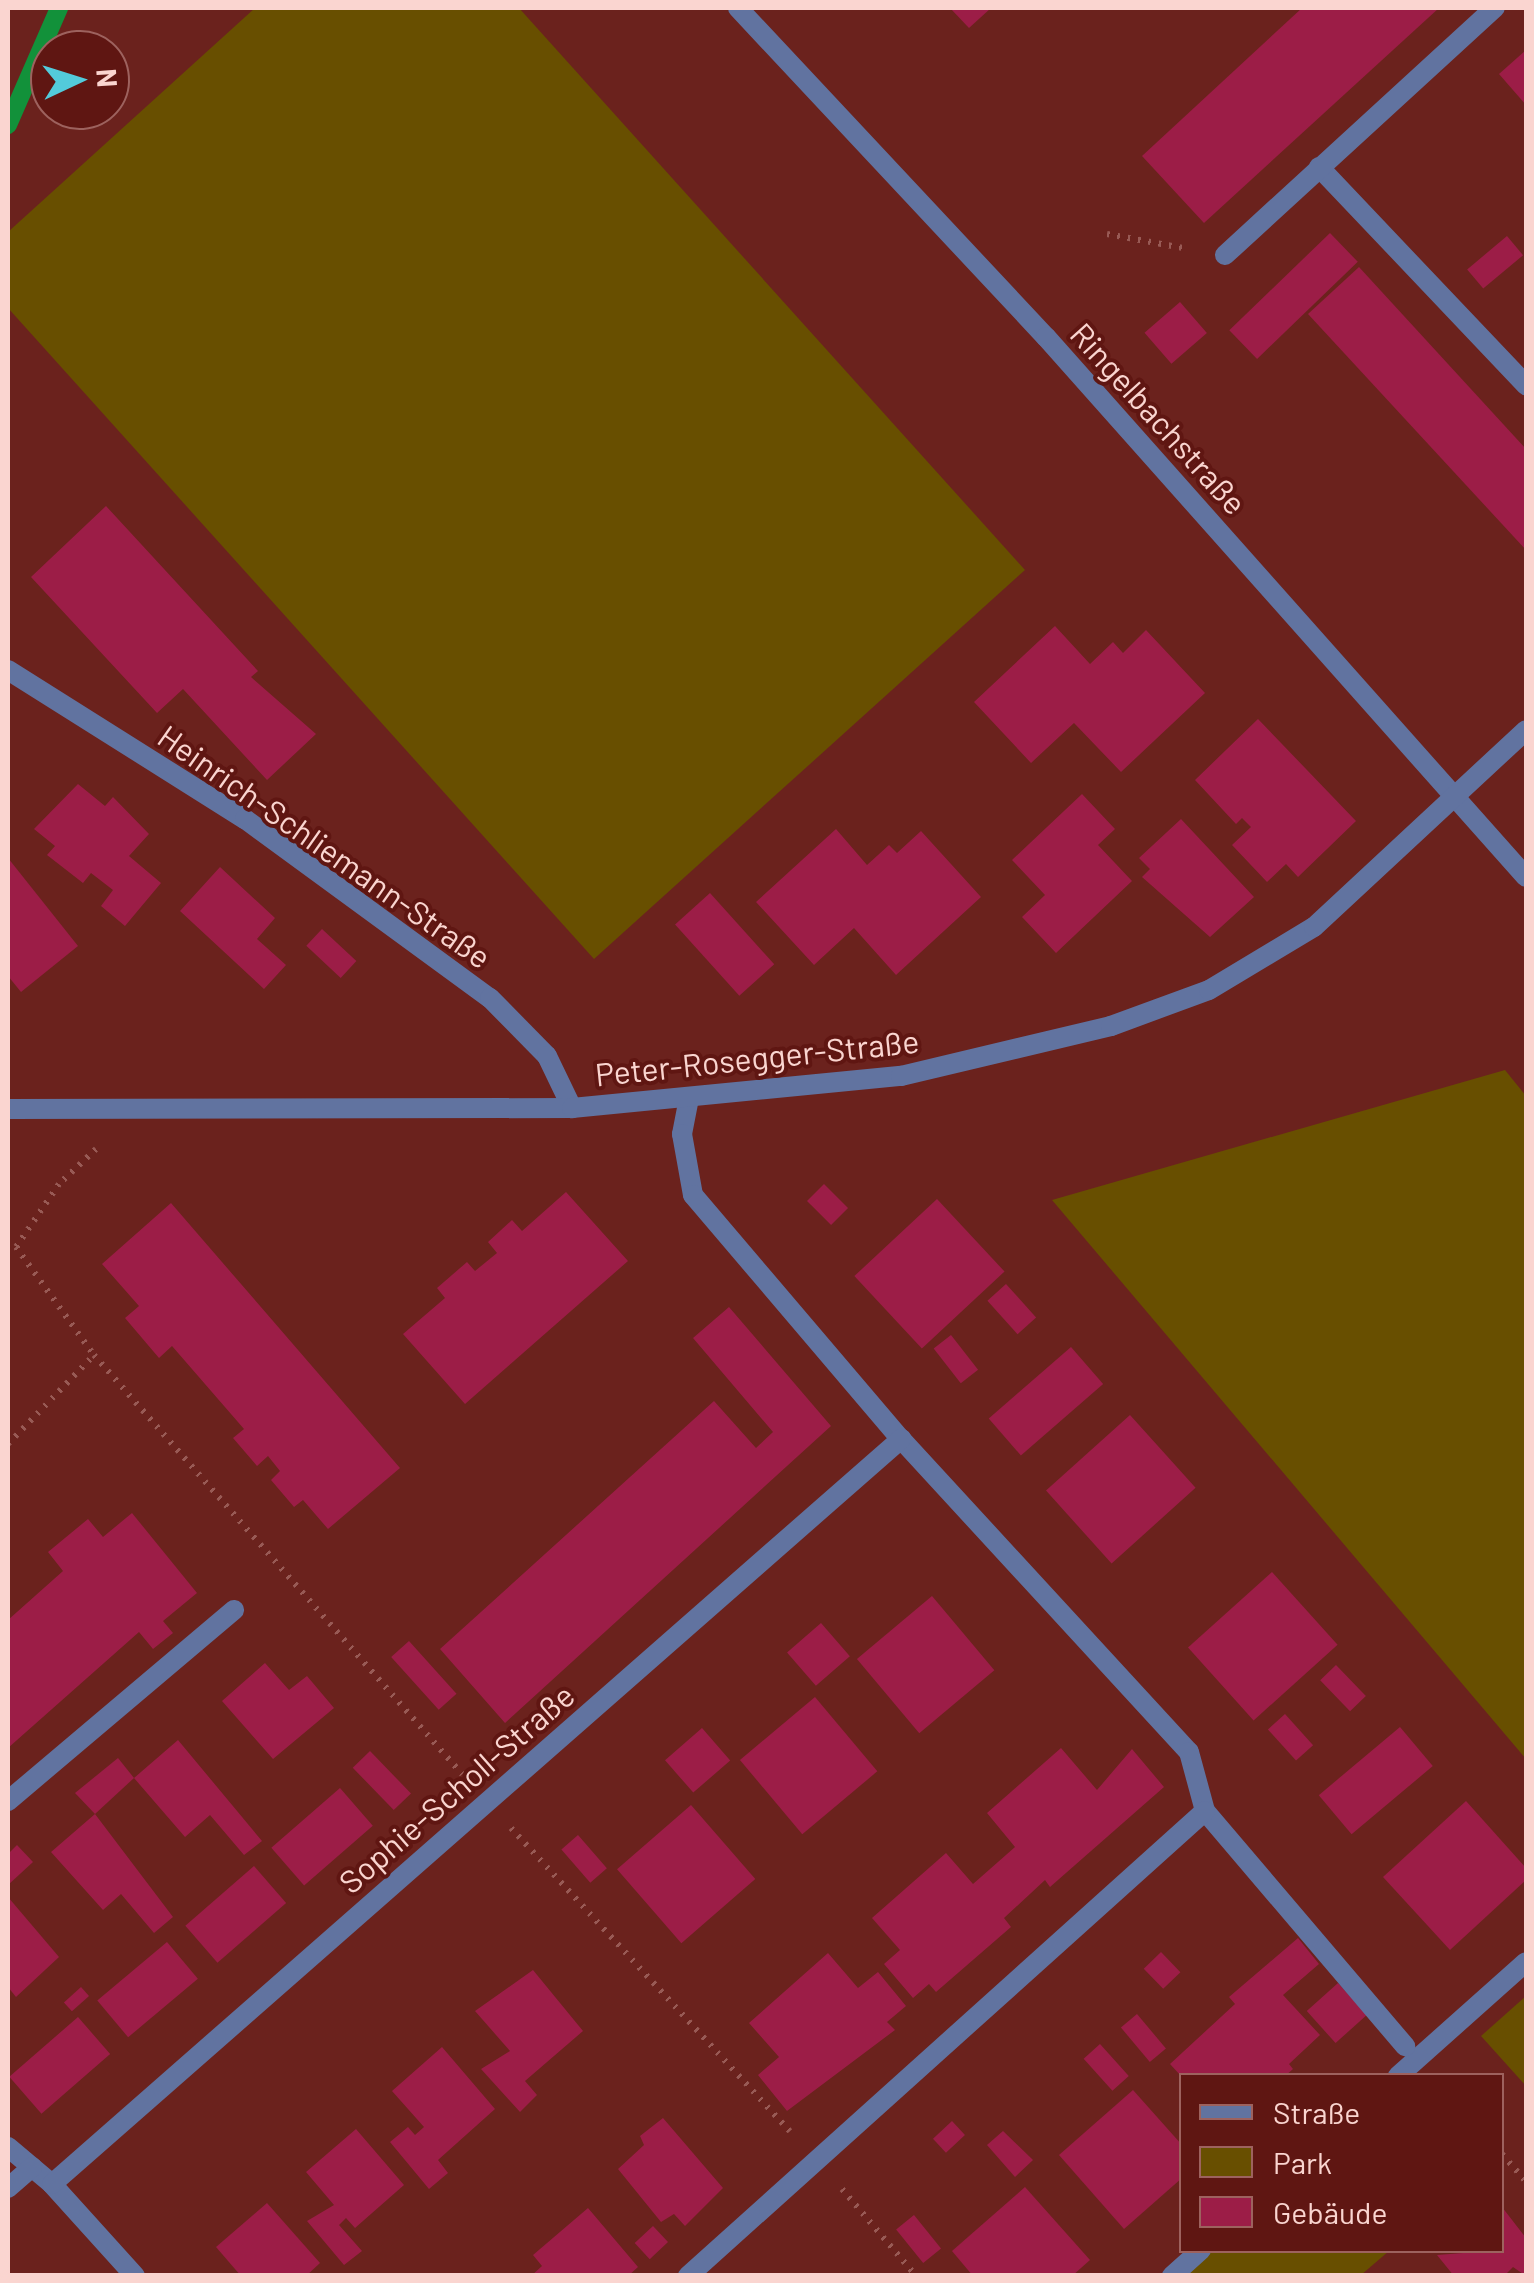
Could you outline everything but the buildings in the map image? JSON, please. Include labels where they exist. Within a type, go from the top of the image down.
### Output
[{"type":"street","name":"Ringelbachstraße","points":[[738,8],[1046,336],[1526,878]]},
{"type":"street","points":[[1224,255],[1494,8]]},
{"type":"street","points":[[1319,167],[1526,385]]},
{"type":"street","name":"Heinrich-Schliemann-Straße","points":[[8,670],[245,819],[490,998],[547,1056],[572,1108]]},
{"type":"street","name":"Peter-Rosegger-Straße","points":[[8,1109],[133,1114],[572,1108],[901,1076],[1111,1026],[1209,990],[1314,927],[1526,730]]},
{"type":"street","points":[[689,1098],[682,1134],[693,1194],[900,1439],[1189,1752],[1206,1811],[1405,2046]]},
{"type":"street","name":"Sophie-Scholl-Straße","points":[[52,2184],[900,1439]]},
{"type":"street","points":[[8,1800],[234,1610]]},
{"type":"street","points":[[688,2276],[1206,1811]]},
{"type":"street","points":[[1401,2073],[1526,1962]]},
{"type":"street","points":[[8,2147],[52,2184],[135,2276]]},
{"type":"street","points":[[8,2188],[32,2166]]},
{"type":"street","points":[[1172,2276],[1198,2253]]},
{"type":"path","points":[[1107,234],[1224,255]]},
{"type":"path","points":[[8,1444],[94,1355],[16,1248],[59,1184],[133,1114]]},
{"type":"path","points":[[1504,2156],[1526,2182]]},
{"type":"green space","points":[[255,8],[519,8],[1025,570],[594,959],[8,308],[8,232],[120,130],[130,130],[130,121]]},
{"type":"green space","points":[[1505,1070],[1526,1096],[1526,1759],[1052,1200]]},
{"type":"green space","points":[[1526,1996],[1526,2086],[1481,2036]]},
{"type":"green space","points":[[1199,2253],[1387,2253],[1361,2275],[1172,2276]]},
{"type":"waterway","points":[[8,125],[59,8]]}]
